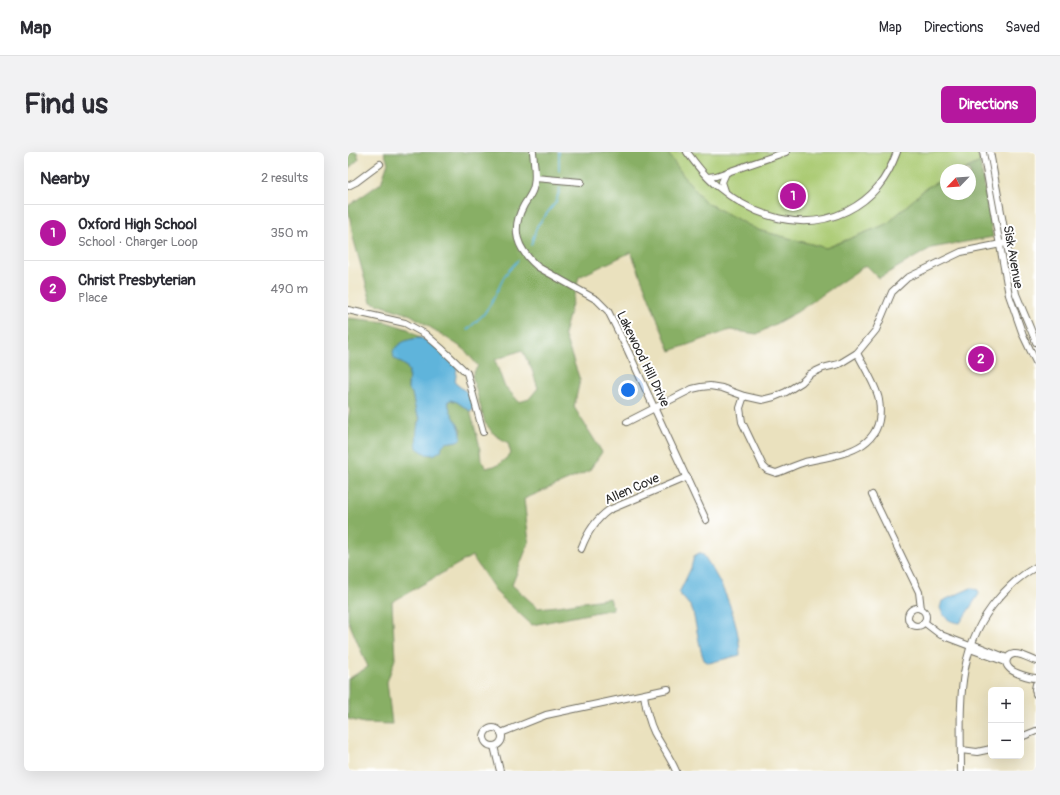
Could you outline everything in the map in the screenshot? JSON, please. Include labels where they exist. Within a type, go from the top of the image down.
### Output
[{"type":"street","name":"Lakewood Hill Drive","points":[[533,152],[535,178],[533,189],[519,215],[516,227],[517,239],[522,250],[529,260],[538,267],[597,300],[608,311],[618,329],[706,520]]},
{"type":"street","points":[[687,152],[716,186],[726,193],[756,211],[773,218],[795,221],[820,220],[838,215],[854,207],[872,195],[891,168],[897,152]]},
{"type":"street","points":[[708,177],[726,173],[786,152]]},
{"type":"street","name":"Sisk Avenue","points":[[983,152],[1008,295],[1023,335],[1036,362]]},
{"type":"street","name":"Sisk Avenue","points":[[990,152],[1016,294],[1036,342]]},
{"type":"street","points":[[348,186],[356,182],[380,164]]},
{"type":"street","points":[[726,173],[722,182],[722,186],[726,193]]},
{"type":"street","points":[[535,178],[581,182]]},
{"type":"street","points":[[627,422],[701,386],[722,388],[744,396],[762,400],[786,392],[802,382],[810,374],[823,368],[839,364],[857,352],[876,330],[892,292],[907,278],[961,252],[1006,243]]},
{"type":"street","points":[[348,310],[405,323],[425,334],[452,357],[467,373],[483,432]]},
{"type":"street","points":[[744,396],[740,408],[742,422],[763,466],[771,472],[776,473],[803,463],[845,454],[868,441],[878,424],[880,415],[879,399],[857,352]]},
{"type":"street","name":"Allen Cove","points":[[581,549],[591,528],[599,517],[609,510],[687,477]]},
{"type":"street","points":[[872,495],[919,592],[921,609],[925,613],[926,620],[922,625],[916,626],[911,624],[908,620],[908,614],[911,609],[921,609]]},
{"type":"street","points":[[961,771],[962,683],[964,666],[970,646],[981,623],[994,603],[1017,580],[1036,567]]},
{"type":"street","points":[[924,622],[941,635],[1007,660]]},
{"type":"street","points":[[1036,661],[1016,654],[1011,655],[1007,660],[1008,668],[1012,671],[1036,678]]},
{"type":"street","points":[[1036,684],[1036,694]]},
{"type":"street","points":[[501,733],[546,715],[668,689]]},
{"type":"street","points":[[644,695],[648,718],[676,771]]},
{"type":"street","points":[[492,728],[498,729],[501,733],[501,741],[494,746],[488,744],[485,739],[485,733],[492,728]]},
{"type":"street","points":[[1024,736],[1036,731]]},
{"type":"street","points":[[494,746],[500,771]]},
{"type":"street","points":[[961,750],[976,752],[988,750]]},
{"type":"green space","points":[[348,152],[357,152],[359,159],[348,169]]},
{"type":"green space","points":[[384,152],[667,152],[705,202],[758,230],[826,248],[887,224],[926,188],[940,181],[940,200],[976,200],[976,164],[980,162],[993,237],[931,248],[879,278],[866,265],[797,312],[757,334],[730,330],[670,351],[631,252],[579,277],[564,334],[580,380],[574,407],[602,452],[589,471],[524,499],[529,542],[512,585],[538,608],[610,598],[613,609],[532,625],[498,594],[472,556],[392,602],[395,659],[387,682],[392,724],[364,723],[348,719],[348,679],[368,667],[348,620],[348,419],[350,410],[348,407],[348,318],[386,322],[408,329],[421,338],[412,339],[394,358],[406,366],[409,371],[408,388],[412,393],[416,412],[420,418],[417,424],[442,446],[445,443],[457,441],[462,431],[450,413],[448,401],[451,400],[457,402],[470,411],[479,443],[481,460],[486,468],[498,465],[511,454],[508,443],[495,435],[485,423],[472,375],[478,366],[464,349],[411,315],[371,302],[353,237],[348,206],[381,183],[388,163]],"holes":[[[522,350],[532,370],[538,388],[529,399],[519,402],[504,385],[495,360]]]},
{"type":"green space","points":[[667,152],[978,152],[980,162],[976,164],[940,164],[940,181],[926,188],[887,224],[826,248],[758,230],[705,202]]},
{"type":"water","points":[[421,338],[436,347],[454,364],[457,368],[455,383],[468,393],[474,408],[470,411],[457,402],[451,400],[448,401],[460,429],[461,439],[445,443],[442,446],[441,451],[433,455],[426,454],[417,448],[416,440],[420,418],[416,412],[412,393],[408,389],[409,371],[406,366],[394,358],[393,351],[405,341]]},
{"type":"water","points":[[702,553],[710,565],[723,589],[737,628],[739,642],[740,655],[709,663],[704,660],[701,651],[691,607],[679,593],[691,568],[694,556]]},
{"type":"water","points":[[971,588],[978,590],[979,594],[960,623],[947,619],[940,608],[942,601]]},
{"type":"waterway","points":[[559,152],[559,171]]},
{"type":"waterway","points":[[531,245],[537,226],[556,202],[560,188]]},
{"type":"waterway","points":[[467,330],[483,315],[492,302],[505,275],[518,260]]},
{"type":"place","name":"Oxford High School","points":[[793,196]]},
{"type":"place","name":"Christ Presbyterian","points":[[981,359]]}]
